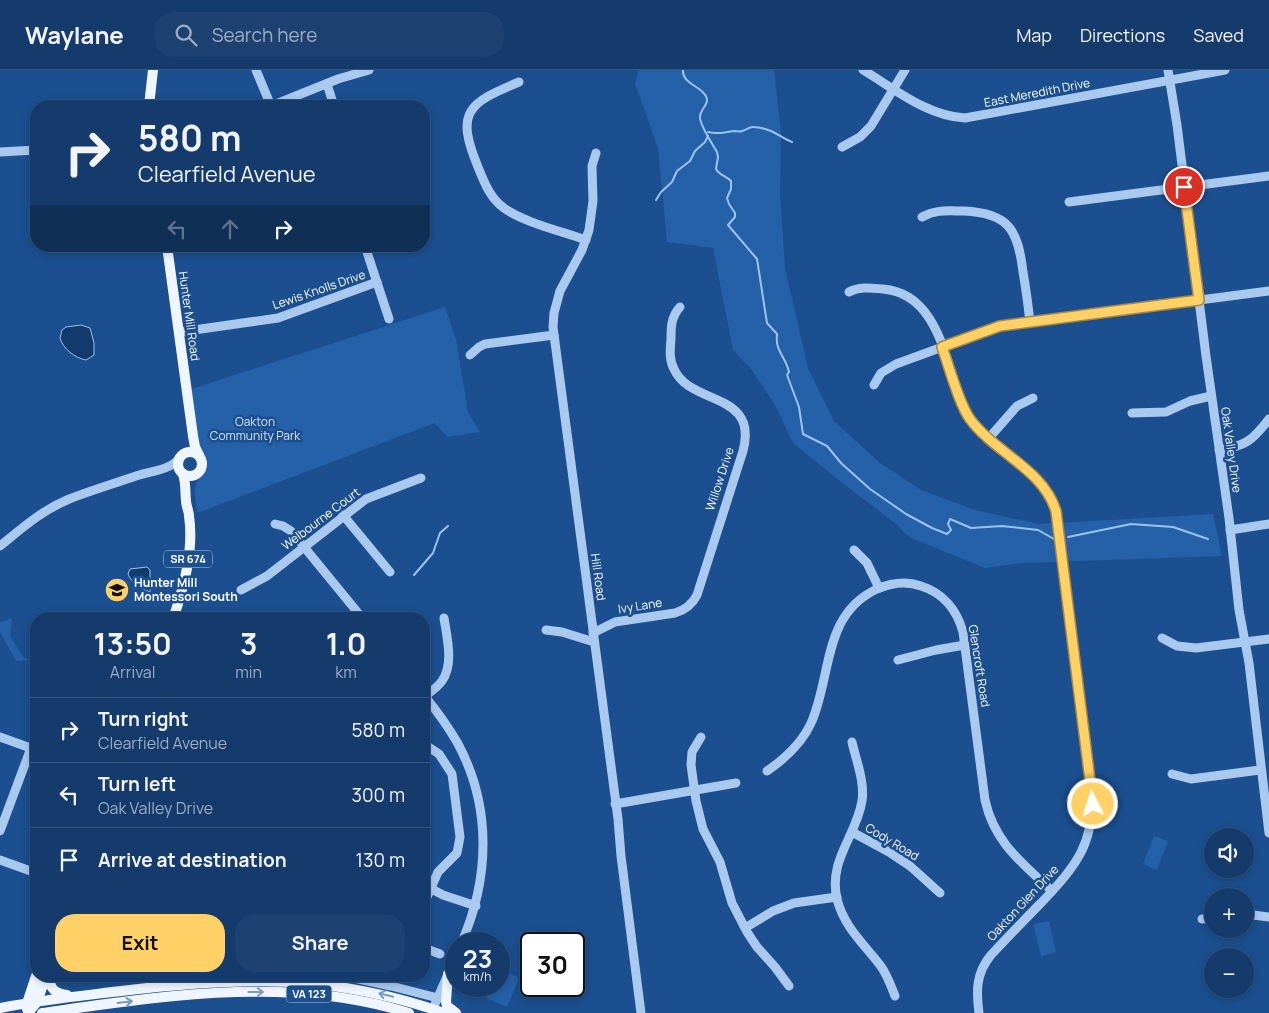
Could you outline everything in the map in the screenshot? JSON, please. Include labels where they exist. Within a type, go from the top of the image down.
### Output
[{"type":"main road","points":[[150,100],[152,70]]},
{"type":"main road","name":"Hunter Mill Road","points":[[168,252],[193,441],[203,465],[192,487],[192,503],[189,516]]},
{"type":"main road","name":"Hunter Mill Road","points":[[175,612],[186,570],[190,537],[185,483],[178,466],[187,443],[186,390]]},
{"type":"main road","points":[[181,457],[192,452],[199,455]]},
{"type":"main road","points":[[182,473],[191,477],[198,474]]},
{"type":"main road","points":[[30,1008],[35,982]]},
{"type":"main road","points":[[30,1008],[45,982]]},
{"type":"main road","points":[[50,982],[51,988],[55,992],[76,997]]},
{"type":"main road","name":"VA 123","points":[[0,1008],[30,1008],[76,997],[206,982]]},
{"type":"main road","name":"VA 123","points":[[333,982],[444,1013]]},
{"type":"main road","name":"VA 123","points":[[42,1013],[85,1010],[207,993],[273,992],[338,997],[409,1013]]},
{"type":"main road","points":[[446,997],[447,1006],[456,1013]]},
{"type":"street","points":[[256,70],[263,82],[269,100]]},
{"type":"street","points":[[286,100],[338,79],[369,70]]},
{"type":"street","name":"East Meredith Drive","points":[[863,70],[936,113],[956,118],[966,118],[1226,70]]},
{"type":"street","points":[[842,147],[866,132],[905,70]]},
{"type":"street","name":"Oak Valley Drive","points":[[1168,70],[1230,530],[1239,610],[1246,642],[1269,833]]},
{"type":"street","points":[[518,82],[481,99],[468,118],[467,139],[486,186],[496,202],[512,213],[586,240]]},
{"type":"street","points":[[327,84],[332,100]]},
{"type":"street","points":[[0,152],[30,150]]},
{"type":"street","name":"Hill Road","points":[[596,153],[592,166],[592,216],[586,240],[578,260],[560,291],[554,313],[554,335],[641,1013]]},
{"type":"street","points":[[1068,202],[1269,176]]},
{"type":"street","points":[[922,217],[935,211],[980,212],[996,217],[1009,227],[1020,249],[1030,322]]},
{"type":"street","points":[[367,252],[389,319]]},
{"type":"street","name":"Lewis Knolls Drive","points":[[180,332],[278,318],[377,282]]},
{"type":"street","name":"Oakton Glen Drive","points":[[849,292],[865,287],[889,289],[916,301],[928,315],[965,410],[974,424],[1042,484],[1049,494],[1056,511],[1093,804],[1090,827],[1083,849],[1069,872],[984,964],[977,985],[979,1013]]},
{"type":"street","points":[[874,384],[886,369],[904,360],[992,328],[1269,291]]},
{"type":"street","name":"Willow Drive","points":[[680,307],[672,323],[670,354],[674,370],[687,386],[722,401],[734,409],[742,422],[745,438],[744,451],[697,594],[691,604]]},
{"type":"street","points":[[470,355],[485,344],[554,335]]},
{"type":"street","points":[[1132,413],[1166,412],[1190,401],[1211,396]]},
{"type":"street","points":[[989,438],[1016,406],[1033,398]]},
{"type":"street","points":[[1219,450],[1246,443],[1259,432],[1269,418]]},
{"type":"street","points":[[0,546],[31,521],[57,504],[138,475],[173,465],[181,457]]},
{"type":"street","points":[[164,468],[182,473]]},
{"type":"street","name":"Welbourne Court","points":[[241,590],[260,581],[366,499],[421,478]]},
{"type":"street","points":[[343,516],[390,572]]},
{"type":"street","points":[[275,524],[291,531],[306,547],[357,612]]},
{"type":"street","points":[[1230,530],[1269,524]]},
{"type":"street","points":[[854,550],[867,562],[879,588]]},
{"type":"street","name":"Glencroft Road","points":[[767,771],[782,761],[798,744],[812,722],[836,633],[842,619],[857,601],[888,585],[907,583],[923,586],[940,595],[952,607],[963,632],[988,813],[992,824],[1003,843],[1052,891]]},
{"type":"street","name":"Ivy Lane","points":[[594,637],[615,622],[674,613],[681,611],[691,604]]},
{"type":"street","points":[[430,691],[441,682],[448,668],[449,656],[444,618]]},
{"type":"street","points":[[546,630],[594,637]]},
{"type":"street","points":[[1162,638],[1184,648],[1212,647],[1269,639]]},
{"type":"street","points":[[898,660],[965,645]]},
{"type":"street","points":[[430,703],[443,719],[458,743],[478,798],[482,829],[482,880],[476,906],[466,932]]},
{"type":"street","points":[[0,737],[30,748]]},
{"type":"street","points":[[702,737],[694,747],[691,758],[691,771],[703,829],[720,862],[732,903],[745,928],[752,940],[789,986]]},
{"type":"street","name":"Cody Road","points":[[852,742],[862,783],[863,799],[858,820],[840,855],[836,869],[837,898],[841,912],[853,933],[882,967],[895,996]]},
{"type":"street","points":[[430,748],[439,754],[452,774],[460,837],[457,853],[430,883]]},
{"type":"street","points":[[0,831],[4,806],[30,755]]},
{"type":"street","points":[[1172,774],[1191,779],[1260,770]]},
{"type":"street","points":[[615,804],[736,783]]},
{"type":"street","name":"Cody Road","points":[[852,832],[910,866],[940,894]]},
{"type":"street","points":[[0,860],[30,871]]},
{"type":"street","points":[[430,888],[476,906]]},
{"type":"street","points":[[745,928],[773,911],[794,903],[837,898]]},
{"type":"street","points":[[1254,915],[1269,917]]},
{"type":"street","points":[[430,950],[440,954]]},
{"type":"street","points":[[432,1011],[445,981]]},
{"type":"street","points":[[373,982],[438,998]]},
{"type":"green space","points":[[639,70],[774,70],[781,132],[780,193],[785,268],[808,368],[834,421],[880,463],[921,490],[975,510],[1039,524],[1213,514],[1222,556],[1021,563],[985,568],[911,538],[900,527],[793,443],[775,405],[751,369],[733,350],[713,248],[667,242],[658,148],[635,84]]},
{"type":"green space","name":"Oakton Community Park","points":[[445,307],[456,339],[468,412],[480,432],[447,437],[435,423],[197,513],[195,486],[206,470],[206,467],[200,453],[191,389]]},
{"type":"green space","points":[[12,618],[10,636],[23,657],[30,660],[16,661],[0,632],[0,622]]},
{"type":"green space","points":[[1154,836],[1168,841],[1157,870],[1143,864]]},
{"type":"green space","points":[[1049,921],[1056,952],[1041,956],[1033,924]]},
{"type":"green space","points":[[510,974],[519,978],[507,1007],[484,997],[510,997]]},
{"type":"shaded area","points":[[81,325],[90,328],[94,343],[94,355],[86,360],[70,352],[60,338],[62,330],[66,327]]},
{"type":"shaded area","points":[[147,567],[150,570],[150,592],[137,585],[128,574],[130,569]]},
{"type":"waterway","points":[[683,70],[686,79],[702,91],[707,99],[700,114],[701,121],[717,152],[716,169],[731,181],[731,189],[727,198],[735,213],[735,217],[728,225],[757,259],[767,323],[777,334],[777,345],[787,366],[789,372],[787,375],[799,407],[803,434],[827,446],[841,463],[870,489],[906,514],[932,528],[947,534],[951,530],[948,524],[950,519],[971,528],[1002,526],[1038,530],[1057,539]]},
{"type":"waterway","points":[[708,132],[740,131],[758,127],[769,130],[792,142]]},
{"type":"waterway","points":[[656,200],[661,192],[672,182],[677,171],[690,161],[695,151],[705,142],[708,136]]},
{"type":"waterway","points":[[1068,537],[1131,524],[1173,527],[1208,539]]},
{"type":"waterway","points":[[414,575],[433,553],[440,533],[448,526]]},
{"type":"place","name":"Hunter Mill Montessori South","points":[[117,590]]},
{"type":"route","points":[[1093,804],[1056,511],[1049,494],[1042,484],[989,438],[969,417],[942,347],[1000,326],[1199,300],[1184,187]]}]
